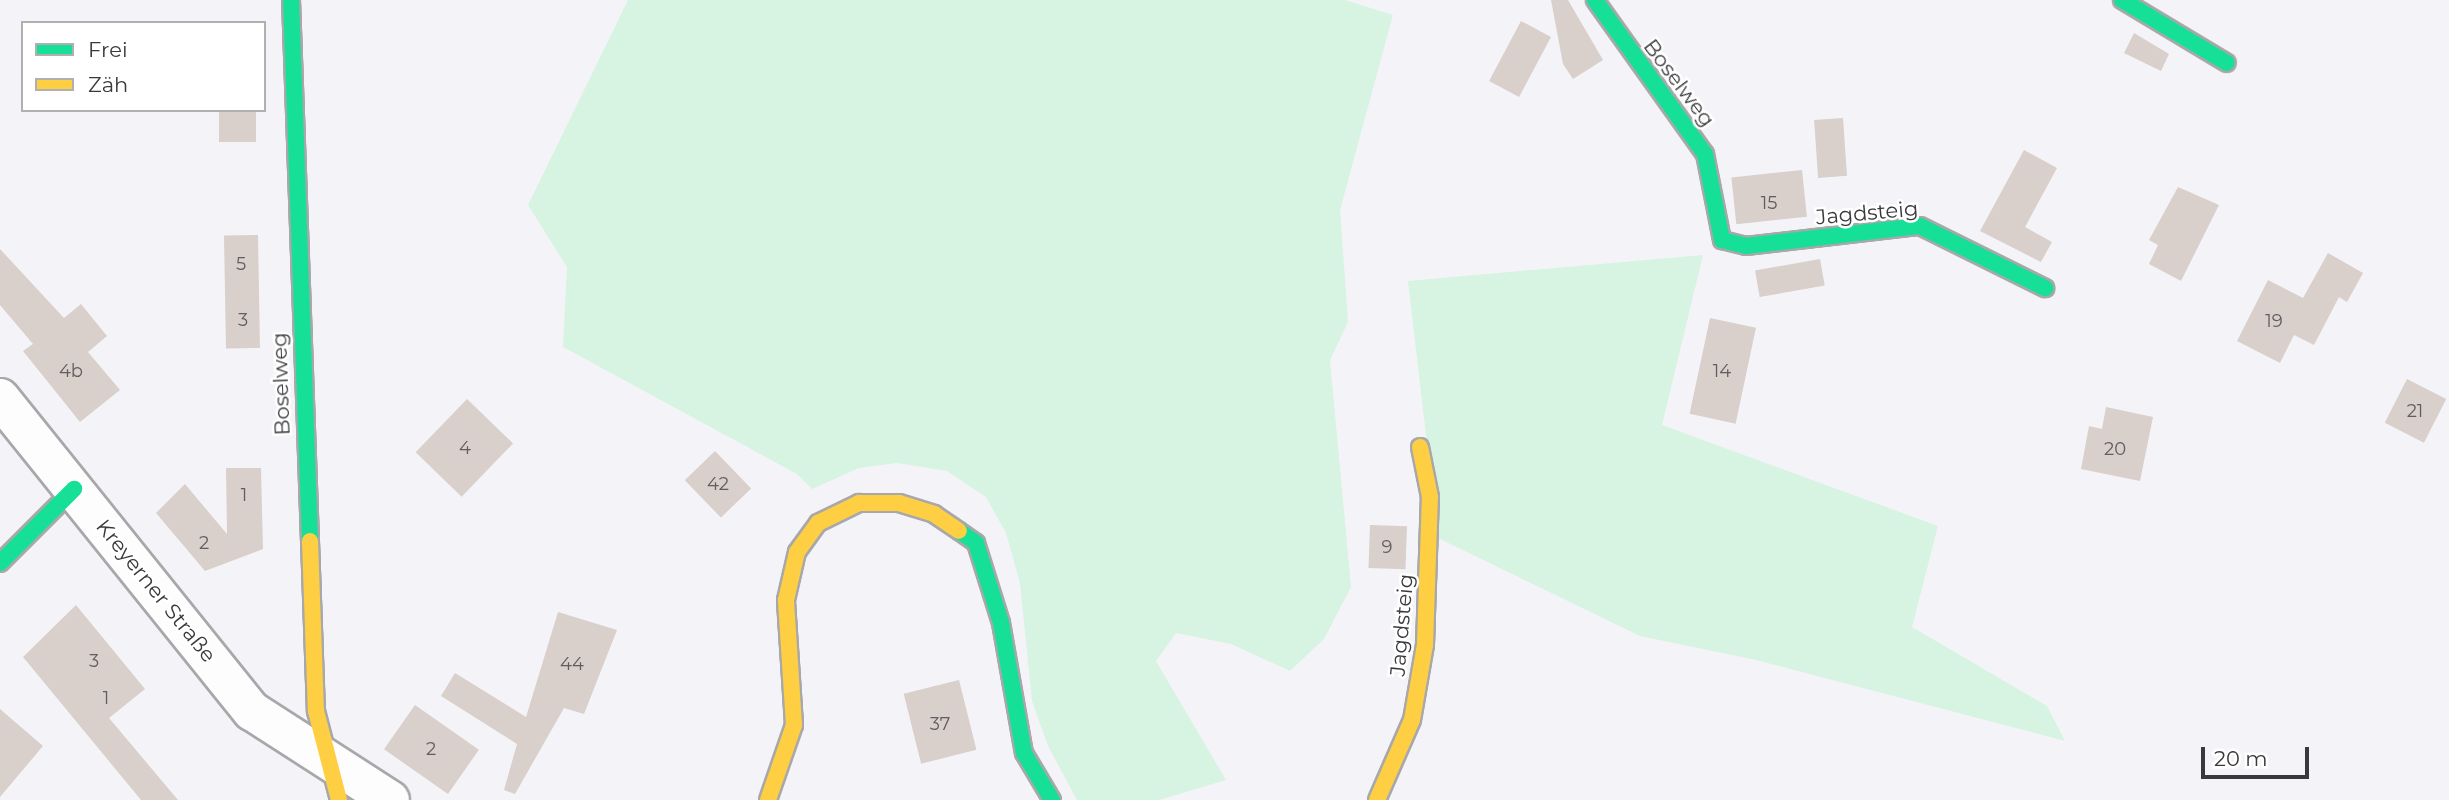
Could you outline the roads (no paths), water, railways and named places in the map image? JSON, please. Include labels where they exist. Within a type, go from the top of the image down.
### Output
[{"type":"street","name":"Boselweg","points":[[291,0],[316,711],[335,782]]},
{"type":"street","name":"Boselweg","points":[[1595,0],[1705,154],[1722,240]]},
{"type":"street","points":[[2122,0],[2227,63]]},
{"type":"street","name":"Jagdsteig","points":[[1722,240],[1746,246],[1920,226],[2045,288]]},
{"type":"street","name":"Kreyerner Straße","points":[[0,398],[252,711],[335,782],[390,800]]},
{"type":"street","name":"Jagdsteig","points":[[1377,800],[1412,720],[1425,645],[1430,498],[1420,447]]},
{"type":"street","points":[[0,563],[74,489]]},
{"type":"street","points":[[768,800],[794,725],[786,600],[797,552],[818,523],[859,503],[886,503],[934,514],[975,543],[1001,623],[1024,753],[1052,800]]}]
